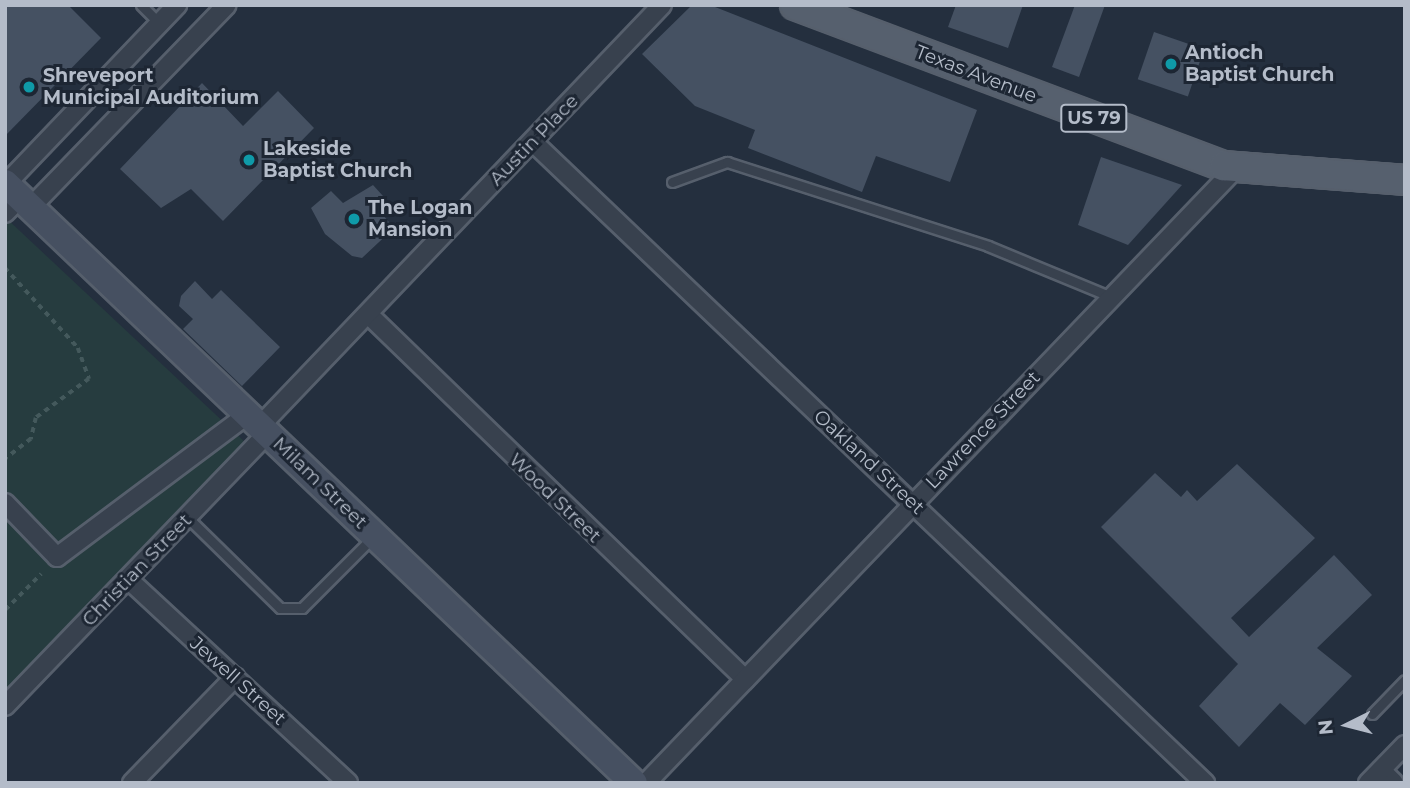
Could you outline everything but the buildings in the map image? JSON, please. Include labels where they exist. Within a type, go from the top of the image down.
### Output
[{"type":"main road","name":"Texas Avenue","points":[[795,5],[1235,169],[1405,180]]},
{"type":"street","points":[[14,197],[177,5]]},
{"type":"street","points":[[14,197],[227,5]]},
{"type":"street","name":"Austin Place","points":[[259,424],[368,314],[662,5]]},
{"type":"street","name":"Oakland Street","points":[[533,142],[1205,783]]},
{"type":"street","name":"Lawrence Street","points":[[646,783],[1235,169]]},
{"type":"street","name":"Milam Street","points":[[14,197],[259,424],[634,783]]},
{"type":"street","name":"Wood Street","points":[[368,314],[745,679]]},
{"type":"street","points":[[5,503],[57,556],[259,424]]},
{"type":"street","name":"Christian Street","points":[[5,706],[187,517],[259,424]]},
{"type":"street","name":"Jewell Street","points":[[128,579],[348,783]]},
{"type":"street","points":[[132,783],[235,677]]},
{"type":"street","points":[[1394,783],[1374,776],[1405,744]]},
{"type":"lane","points":[[141,5],[160,24]]},
{"type":"lane","points":[[672,182],[727,162],[988,246],[1112,297]]},
{"type":"lane","points":[[187,517],[280,608],[302,607],[374,535]]},
{"type":"lane","points":[[1372,714],[1405,680]]},
{"type":"path","points":[[5,268],[78,348],[89,379],[36,418],[32,439],[5,459]]},
{"type":"path","points":[[5,611],[41,574]]},
{"type":"green space","points":[[5,217],[246,443],[5,694]]},
{"type":"place","name":"Antioch Baptist Church","points":[[1171,64]]},
{"type":"place","name":"Shreveport Municipal Auditorium","points":[[29,87]]},
{"type":"place","name":"Lakeside Baptist Church","points":[[249,160]]},
{"type":"place","name":"The Logan Mansion","points":[[354,219]]}]
